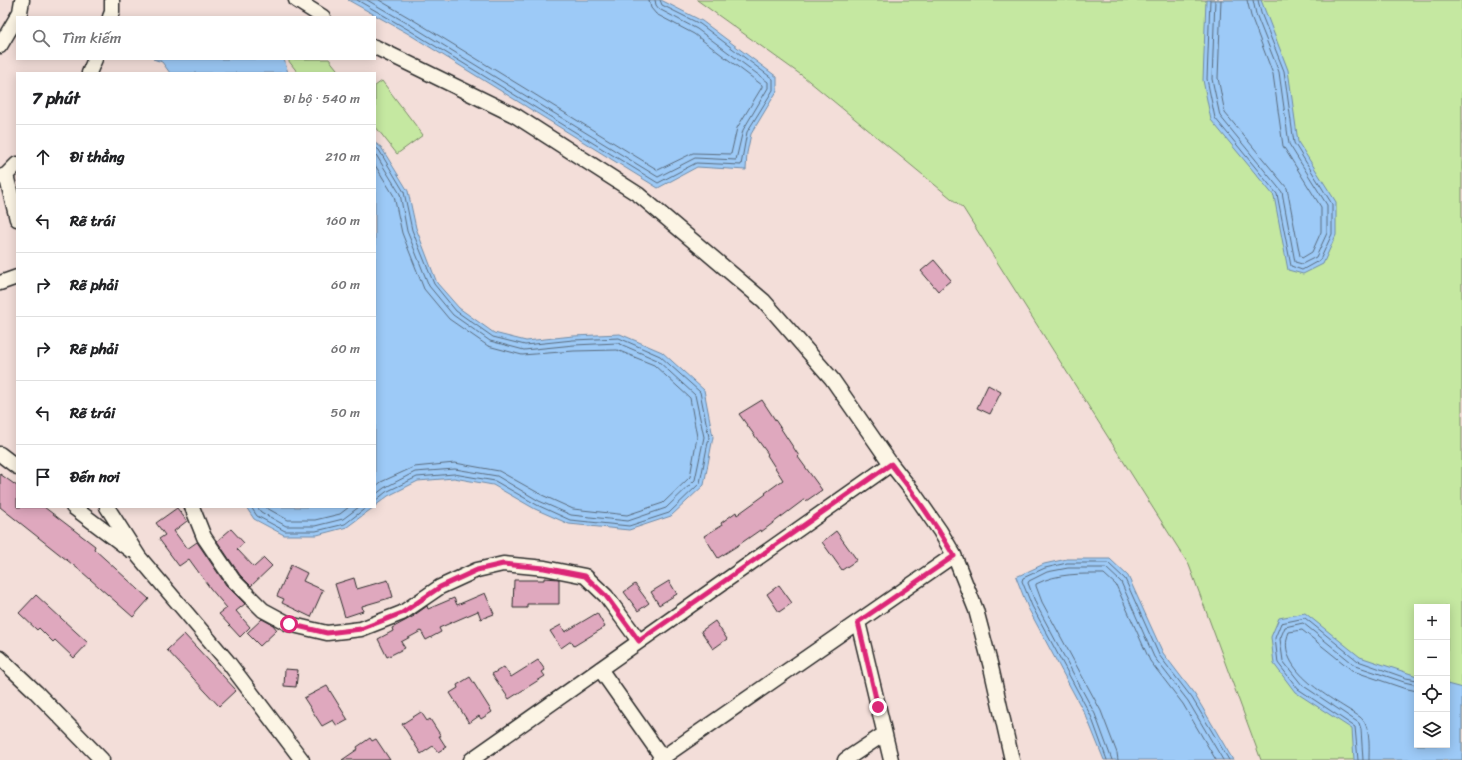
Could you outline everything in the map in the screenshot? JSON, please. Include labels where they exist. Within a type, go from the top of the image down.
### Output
[{"type":"street","points":[[18,16],[20,12],[22,0]]},
{"type":"street","points":[[110,16],[112,0]]},
{"type":"street","points":[[296,0],[322,16]]},
{"type":"street","points":[[0,46],[16,19]]},
{"type":"street","points":[[376,47],[516,116],[639,195],[764,300],[832,379],[940,531],[954,556],[976,610],[991,667],[1012,760]]},
{"type":"street","points":[[89,72],[95,60]]},
{"type":"street","points":[[16,165],[3,176],[16,216]]},
{"type":"street","points":[[0,283],[16,277]]},
{"type":"street","points":[[0,454],[16,465]]},
{"type":"street","points":[[470,760],[891,464]]},
{"type":"street","points":[[74,508],[139,557]]},
{"type":"street","points":[[108,508],[139,557],[228,662],[302,760]]},
{"type":"street","points":[[192,508],[204,537],[233,580],[262,610],[289,624],[327,633],[361,629],[402,613],[440,587],[477,570],[503,564],[544,568],[585,576],[606,596],[639,641]]},
{"type":"street","points":[[600,669],[662,759],[954,556]]},
{"type":"street","points":[[858,622],[891,760]]},
{"type":"street","points":[[0,658],[36,692],[102,760]]},
{"type":"street","points":[[844,760],[884,734]]},
{"type":"green space","points":[[697,0],[1462,0],[1462,760],[1261,760],[1189,565],[963,208],[804,77]]},
{"type":"green space","points":[[288,60],[330,60],[339,72],[297,72]]},
{"type":"green space","points":[[382,81],[423,135],[397,154],[376,127],[376,85]]},
{"type":"water","points":[[348,0],[661,0],[702,21],[777,77],[777,91],[751,134],[747,153],[746,170],[697,167],[658,188],[407,33]]},
{"type":"water","points":[[1206,0],[1261,0],[1288,70],[1298,142],[1336,202],[1336,235],[1323,264],[1303,274],[1288,270],[1274,196],[1211,120],[1203,80]]},
{"type":"water","points":[[156,60],[284,60],[288,72],[169,72],[162,62]]},
{"type":"water","points":[[376,144],[381,147],[408,191],[416,228],[437,283],[459,308],[494,333],[526,341],[573,336],[620,334],[662,352],[704,390],[713,437],[704,485],[671,516],[629,530],[569,524],[535,509],[493,485],[454,478],[418,481],[388,496],[376,505]]},
{"type":"water","points":[[247,508],[373,508],[347,527],[317,535],[284,535],[254,519]]},
{"type":"water","points":[[1067,559],[1110,559],[1128,576],[1163,653],[1195,695],[1233,760],[1104,760],[1087,718],[1028,608],[1016,577],[1044,564]]},
{"type":"water","points":[[1305,613],[1360,657],[1414,675],[1414,748],[1450,748],[1450,685],[1462,688],[1462,760],[1354,760],[1352,729],[1295,692],[1274,664],[1271,637],[1279,618]]},
{"type":"building","points":[[934,260],[951,280],[938,291],[921,271]]},
{"type":"building","points":[[988,385],[1001,392],[990,414],[977,408]]},
{"type":"building","points":[[762,400],[799,456],[798,457],[822,490],[806,501],[805,499],[761,532],[760,530],[718,558],[704,536],[722,525],[721,523],[736,512],[737,515],[783,480],[767,455],[768,454],[739,414]]},
{"type":"building","points":[[0,474],[16,485],[16,508],[45,508],[95,546],[94,549],[149,599],[133,617],[82,572],[0,507]]},
{"type":"building","points":[[177,508],[187,521],[174,531],[187,549],[197,542],[226,585],[245,604],[236,611],[250,627],[240,637],[219,614],[227,608],[189,559],[179,566],[159,539],[165,535],[156,523]]},
{"type":"building","points":[[231,529],[244,543],[237,549],[254,567],[264,558],[272,566],[251,586],[240,575],[217,541]]},
{"type":"building","points":[[836,531],[857,560],[842,570],[822,542]]},
{"type":"building","points":[[291,565],[307,573],[303,581],[323,590],[311,617],[282,603],[284,599],[277,596]]},
{"type":"building","points":[[354,578],[357,589],[388,580],[393,597],[362,606],[363,611],[345,617],[335,584]]},
{"type":"building","points":[[544,578],[559,579],[559,604],[527,604],[527,608],[513,608],[514,580],[544,580]]},
{"type":"building","points":[[669,581],[677,594],[659,605],[651,592]]},
{"type":"building","points":[[635,584],[649,603],[638,611],[624,592]]},
{"type":"building","points":[[779,585],[792,603],[779,612],[767,594]]},
{"type":"building","points":[[485,593],[494,614],[481,619],[478,611],[439,628],[441,632],[426,640],[421,631],[401,642],[405,648],[387,657],[378,639],[393,631],[392,628],[414,616],[427,606],[428,609],[454,598],[457,605]]},
{"type":"building","points":[[36,595],[88,643],[74,658],[55,640],[53,642],[39,628],[37,630],[19,613]]},
{"type":"building","points":[[597,613],[605,627],[574,646],[571,641],[561,648],[550,631],[561,625],[565,632]]},
{"type":"building","points":[[262,619],[273,625],[277,630],[260,646],[247,633]]},
{"type":"building","points":[[715,621],[727,639],[713,649],[701,631]]},
{"type":"building","points":[[184,634],[236,690],[219,706],[167,650]]},
{"type":"building","points":[[538,660],[545,670],[542,672],[545,676],[509,699],[492,674],[504,667],[511,677]]},
{"type":"building","points":[[285,669],[298,670],[296,687],[284,686]]},
{"type":"building","points":[[470,677],[492,712],[481,719],[479,716],[469,723],[450,693],[458,688],[457,685]]},
{"type":"building","points":[[327,686],[348,720],[337,726],[333,720],[322,726],[304,698]]},
{"type":"building","points":[[421,712],[427,721],[430,719],[446,747],[438,752],[433,746],[421,754],[402,724]]},
{"type":"building","points":[[370,738],[372,741],[376,739],[390,760],[342,760],[358,749],[357,747]]},
{"type":"route","points":[[289,624],[327,633],[361,629],[402,613],[440,587],[477,570],[503,564],[544,568],[585,576],[606,596],[639,641],[891,464],[913,492],[940,531],[954,556],[858,622],[878,707]]}]
